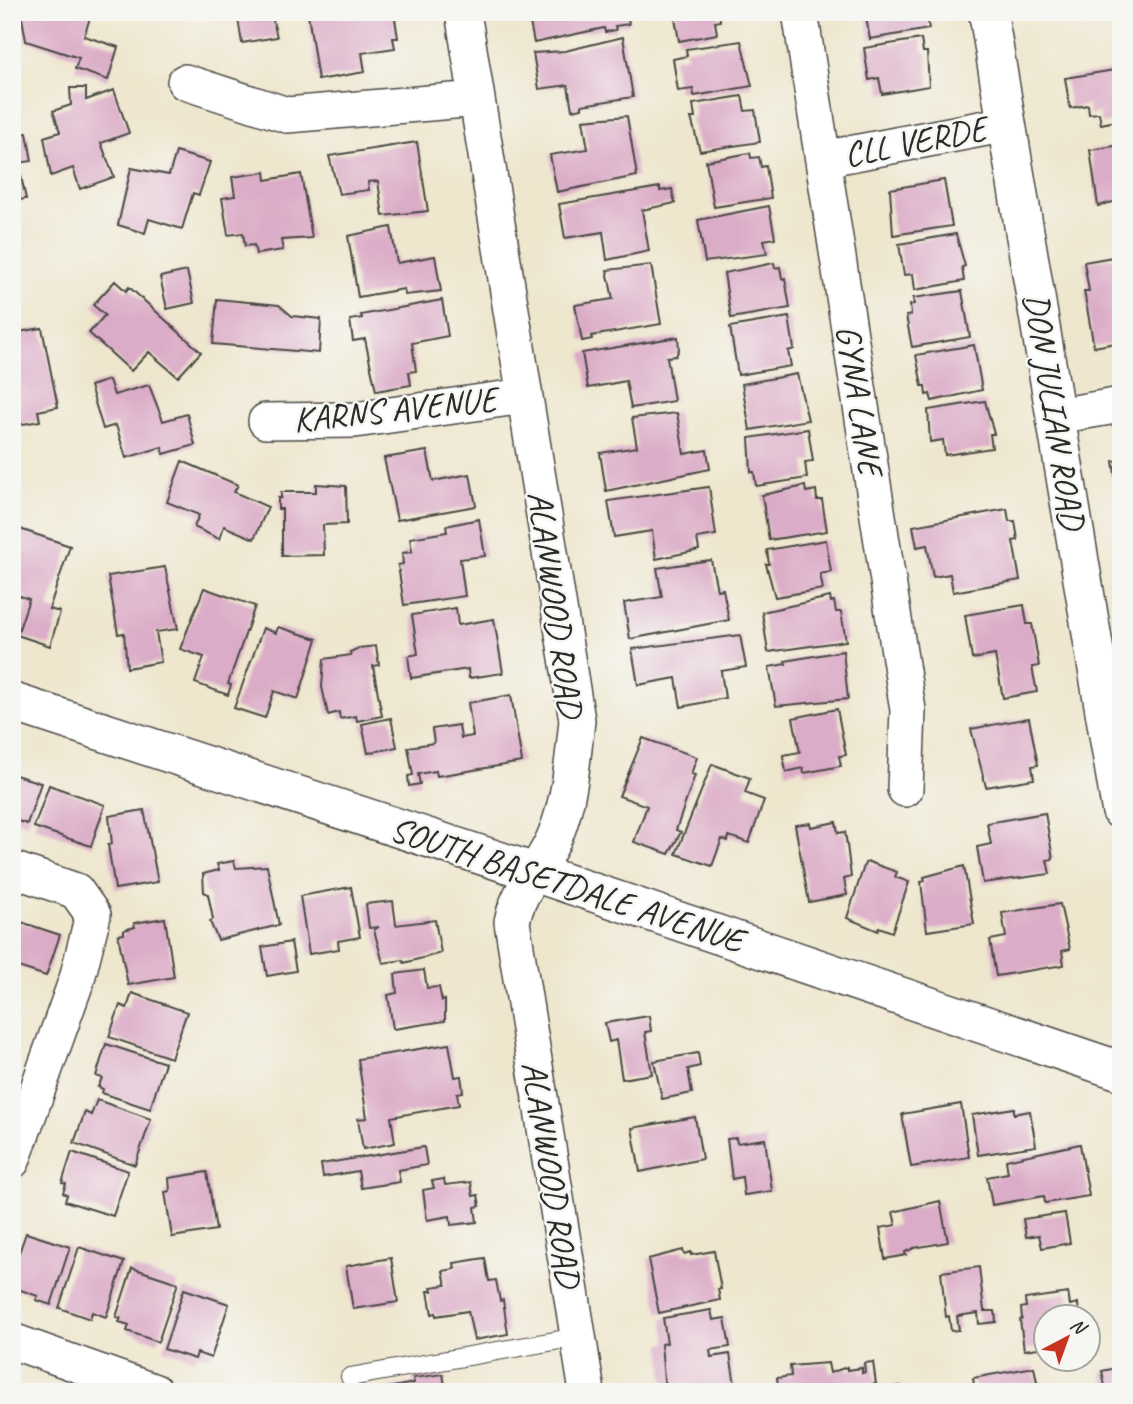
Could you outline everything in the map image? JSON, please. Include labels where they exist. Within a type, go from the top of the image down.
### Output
[{"type":"street","name":"ALANWOOD ROAD","points":[[463,12],[577,720],[571,773],[555,837],[533,872],[514,911],[512,922],[587,1392]]},
{"type":"street","name":"GYNA LANE","points":[[800,12],[908,710],[905,789]]},
{"type":"street","name":"DON JULIAN ROAD","points":[[988,12],[1121,810]]},
{"type":"street","points":[[185,82],[287,115],[477,99]]},
{"type":"street","name":"CLL VERDE","points":[[823,159],[1007,124]]},
{"type":"street","name":"KARNS AVENUE","points":[[266,421],[355,420],[524,396]]},
{"type":"street","points":[[1056,416],[1121,405]]},
{"type":"street","name":"SOUTH BASETDALE AVENUE","points":[[12,702],[533,872],[1121,1071]]},
{"type":"street","points":[[12,869],[76,891],[93,915],[77,979],[12,1161]]},
{"type":"street","points":[[12,1341],[155,1392]]},
{"type":"lane","points":[[350,1377],[577,1337]]},
{"type":"building","points":[[21,12],[92,12],[84,36],[118,47],[108,80],[75,69],[79,58],[26,41]]},
{"type":"building","points":[[237,12],[271,12],[277,37],[242,43]]},
{"type":"building","points":[[394,12],[398,38],[393,38],[395,48],[362,53],[365,72],[318,80],[308,14]]},
{"type":"building","points":[[528,12],[627,12],[629,24],[615,26],[616,30],[605,32],[604,28],[534,43]]},
{"type":"building","points":[[674,12],[719,12],[720,21],[715,22],[717,34],[679,41]]},
{"type":"building","points":[[865,12],[926,12],[929,29],[870,39]]},
{"type":"building","points":[[623,37],[633,97],[582,105],[582,108],[572,110],[568,85],[539,89],[533,53],[565,51]]},
{"type":"building","points":[[921,39],[923,52],[927,52],[929,86],[882,94],[879,78],[869,80],[864,48]]},
{"type":"building","points":[[741,41],[752,86],[694,96],[693,89],[678,91],[673,59],[687,56],[686,49]]},
{"type":"building","points":[[1121,69],[1121,120],[1101,124],[1099,113],[1089,114],[1088,105],[1070,108],[1065,78]]},
{"type":"building","points":[[70,88],[86,88],[86,100],[114,90],[129,133],[101,143],[114,177],[80,189],[73,168],[51,176],[44,137],[60,132],[53,111],[71,105]]},
{"type":"building","points":[[742,96],[745,111],[755,110],[760,142],[700,151],[691,118],[695,118],[693,104]]},
{"type":"building","points":[[12,102],[19,134],[27,133],[32,161],[18,163],[26,199],[12,201]]},
{"type":"building","points":[[627,116],[637,176],[557,192],[550,155],[588,149],[583,120]]},
{"type":"building","points":[[417,142],[428,211],[383,216],[378,181],[368,182],[369,190],[339,194],[329,156]]},
{"type":"building","points":[[1121,145],[1121,200],[1098,206],[1090,150]]},
{"type":"building","points":[[176,152],[210,162],[199,195],[193,193],[182,229],[149,219],[145,233],[118,225],[131,168],[169,175]]},
{"type":"building","points":[[750,153],[751,158],[759,157],[761,167],[766,166],[771,198],[714,207],[706,161]]},
{"type":"building","points":[[265,172],[266,180],[301,174],[312,238],[281,240],[283,250],[256,254],[254,245],[245,246],[243,233],[228,235],[222,198],[235,196],[232,177]]},
{"type":"building","points":[[944,180],[952,226],[893,235],[890,189]]},
{"type":"building","points":[[660,187],[660,191],[672,189],[675,203],[642,210],[649,251],[607,260],[603,232],[565,238],[559,204]]},
{"type":"building","points":[[769,206],[775,238],[764,240],[767,254],[705,262],[698,220]]},
{"type":"building","points":[[391,227],[397,263],[435,256],[441,291],[405,295],[404,289],[358,297],[348,236]]},
{"type":"building","points":[[956,234],[965,266],[962,267],[964,281],[915,290],[913,274],[904,275],[899,244]]},
{"type":"building","points":[[1113,257],[1114,260],[1121,259],[1121,342],[1094,347],[1084,291],[1089,291],[1084,262]]},
{"type":"building","points":[[774,263],[775,268],[780,267],[782,279],[785,278],[790,308],[731,318],[724,273]]},
{"type":"building","points":[[651,265],[661,324],[591,336],[592,339],[582,341],[575,305],[613,299],[607,270]]},
{"type":"building","points":[[187,271],[194,303],[167,309],[160,277]]},
{"type":"building","points":[[115,281],[126,291],[129,287],[201,352],[178,377],[149,352],[131,371],[89,333],[105,315],[93,305]]},
{"type":"building","points":[[962,291],[970,337],[912,347],[906,316],[911,315],[910,305],[914,304],[913,298]]},
{"type":"building","points":[[217,299],[279,305],[292,316],[321,319],[319,353],[213,344]]},
{"type":"building","points":[[442,300],[448,336],[412,343],[416,371],[409,372],[411,385],[376,391],[365,339],[353,341],[350,320],[362,318],[361,315]]},
{"type":"building","points":[[789,317],[794,349],[788,351],[791,366],[738,375],[730,327]]},
{"type":"building","points":[[42,328],[58,407],[38,411],[40,421],[12,426],[12,333]]},
{"type":"building","points":[[678,337],[679,349],[676,356],[667,357],[674,401],[631,408],[626,381],[588,388],[582,353]]},
{"type":"building","points":[[974,345],[982,390],[932,401],[930,394],[926,395],[925,386],[922,386],[916,355]]},
{"type":"building","points":[[797,374],[808,420],[750,430],[742,384]]},
{"type":"building","points":[[109,380],[114,395],[149,385],[163,421],[187,414],[195,445],[164,454],[162,447],[126,458],[116,425],[103,429],[90,386]]},
{"type":"building","points":[[985,401],[994,434],[990,434],[992,448],[945,455],[943,440],[930,442],[928,410]]},
{"type":"building","points":[[677,413],[684,454],[707,450],[710,469],[606,491],[600,453],[637,447],[632,418]]},
{"type":"building","points":[[808,429],[813,461],[805,462],[807,478],[756,486],[754,472],[751,472],[749,438]]},
{"type":"building","points":[[427,451],[433,481],[470,474],[476,506],[397,520],[384,458]]},
{"type":"building","points":[[1121,460],[1121,500],[1119,500],[1113,461]]},
{"type":"building","points":[[182,461],[238,485],[234,492],[268,507],[254,539],[224,526],[219,539],[194,527],[199,515],[167,502]]},
{"type":"building","points":[[316,484],[346,486],[347,524],[323,525],[324,555],[282,556],[282,509],[278,509],[278,498],[281,498],[281,492],[316,492]]},
{"type":"building","points":[[805,486],[806,492],[816,490],[817,500],[822,500],[827,531],[769,540],[762,495]]},
{"type":"building","points":[[709,487],[716,535],[697,538],[699,550],[656,559],[652,531],[614,537],[608,501]]},
{"type":"building","points":[[1007,509],[1009,521],[1015,521],[1018,540],[1013,541],[1020,580],[953,592],[950,574],[933,577],[927,545],[917,547],[913,526]]},
{"type":"building","points":[[479,519],[485,556],[460,559],[465,596],[404,605],[398,565],[403,564],[402,553],[412,552],[410,538],[447,532],[446,526]]},
{"type":"building","points":[[14,527],[70,546],[49,609],[60,612],[50,646],[17,635],[29,599],[12,593]]},
{"type":"building","points":[[826,540],[831,572],[820,574],[823,589],[775,597],[766,564],[769,564],[767,550]]},
{"type":"building","points":[[711,560],[717,590],[723,589],[729,620],[630,639],[624,603],[662,597],[657,568]]},
{"type":"building","points":[[165,567],[178,629],[156,632],[161,662],[127,668],[124,633],[118,634],[108,576]]},
{"type":"building","points":[[204,588],[255,606],[228,684],[231,685],[228,695],[195,683],[204,657],[180,649]]},
{"type":"building","points":[[830,597],[831,602],[834,601],[836,612],[841,612],[846,641],[768,652],[762,612]]},
{"type":"building","points":[[1024,605],[1027,624],[1032,624],[1039,666],[1032,667],[1037,692],[1003,698],[995,655],[972,659],[965,615]]},
{"type":"building","points":[[456,608],[458,625],[494,619],[503,673],[469,678],[468,669],[411,678],[408,656],[418,654],[412,615]]},
{"type":"building","points":[[278,627],[317,639],[298,699],[274,691],[265,718],[234,708],[263,628],[276,633]]},
{"type":"building","points":[[740,635],[746,667],[721,671],[725,698],[681,707],[676,678],[638,685],[632,649]]},
{"type":"building","points":[[376,646],[379,665],[373,666],[382,716],[357,721],[356,716],[340,719],[339,712],[328,715],[322,687],[324,659],[351,655],[350,652],[359,648]]},
{"type":"building","points":[[843,651],[848,699],[776,706],[769,667],[786,664],[785,661]]},
{"type":"building","points":[[511,695],[522,762],[437,776],[436,771],[418,774],[420,784],[409,786],[408,776],[413,775],[408,747],[434,743],[432,729],[459,725],[461,738],[473,736],[468,703]]},
{"type":"building","points":[[837,709],[846,755],[839,756],[841,766],[804,773],[803,768],[786,772],[783,755],[800,752],[793,718]]},
{"type":"building","points":[[391,718],[397,747],[368,753],[362,724]]},
{"type":"building","points":[[1029,718],[1038,765],[1032,766],[1034,779],[986,787],[971,729]]},
{"type":"building","points":[[643,738],[697,757],[691,774],[695,775],[676,830],[681,832],[669,854],[634,842],[647,806],[619,796]]},
{"type":"building","points":[[712,764],[750,778],[745,793],[764,800],[749,843],[729,836],[728,841],[722,839],[712,866],[676,854]]},
{"type":"building","points":[[12,774],[41,783],[27,824],[12,819]]},
{"type":"building","points":[[49,785],[105,805],[91,846],[34,827]]},
{"type":"building","points":[[144,810],[158,882],[115,889],[108,845],[112,844],[109,816]]},
{"type":"building","points":[[1045,813],[1053,859],[1047,860],[1050,874],[983,883],[977,847],[991,844],[987,823]]},
{"type":"building","points":[[836,822],[838,833],[845,832],[847,845],[851,877],[844,879],[847,895],[809,902],[795,825],[810,823],[811,827]]},
{"type":"building","points":[[234,861],[236,868],[267,866],[279,925],[218,940],[210,922],[213,919],[208,894],[204,892],[203,874],[219,870],[217,864]]},
{"type":"building","points":[[865,863],[897,872],[895,877],[909,882],[892,932],[879,927],[878,931],[847,918]]},
{"type":"building","points":[[964,866],[974,924],[927,931],[921,882],[925,881],[924,877]]},
{"type":"building","points":[[351,887],[360,937],[338,941],[339,949],[309,954],[300,896]]},
{"type":"building","points":[[393,901],[396,925],[435,920],[441,953],[404,963],[403,960],[383,963],[374,930],[379,927],[369,928],[366,904]]},
{"type":"building","points":[[1060,904],[1070,949],[1062,951],[1064,965],[996,976],[990,940],[1006,937],[1002,913]]},
{"type":"building","points":[[165,918],[174,977],[128,985],[118,935],[135,927],[134,923]]},
{"type":"building","points":[[12,919],[60,935],[46,976],[12,965]]},
{"type":"building","points":[[291,942],[296,971],[267,976],[262,947]]},
{"type":"building","points":[[424,970],[427,988],[439,987],[442,1001],[445,1000],[445,1021],[393,1029],[388,995],[397,993],[395,974]]},
{"type":"building","points":[[132,993],[187,1012],[171,1058],[109,1037],[120,1005],[127,1008]]},
{"type":"building","points":[[649,1016],[651,1031],[645,1032],[652,1074],[622,1079],[616,1040],[609,1042],[605,1023]]},
{"type":"building","points":[[106,1044],[165,1063],[150,1109],[102,1093],[103,1089],[98,1087],[102,1078],[96,1076]]},
{"type":"building","points":[[449,1044],[455,1077],[461,1076],[463,1092],[457,1093],[459,1105],[391,1117],[395,1143],[363,1149],[358,1119],[367,1118],[358,1059]]},
{"type":"building","points":[[698,1053],[700,1066],[688,1069],[692,1093],[662,1099],[654,1061]]},
{"type":"building","points":[[97,1100],[151,1119],[135,1165],[74,1143],[85,1112],[91,1115]]},
{"type":"building","points":[[961,1104],[969,1157],[911,1167],[902,1114]]},
{"type":"building","points":[[1014,1108],[1014,1114],[1030,1111],[1036,1146],[978,1155],[972,1115]]},
{"type":"building","points":[[695,1117],[702,1159],[640,1172],[632,1128]]},
{"type":"building","points":[[736,1138],[737,1143],[765,1139],[772,1191],[744,1195],[742,1177],[732,1179],[727,1139]]},
{"type":"building","points":[[1080,1144],[1089,1196],[1045,1203],[1044,1196],[992,1205],[987,1177],[1008,1173],[1006,1160]]},
{"type":"building","points":[[424,1147],[427,1165],[398,1170],[400,1182],[361,1188],[358,1171],[323,1177],[321,1164]]},
{"type":"building","points":[[72,1152],[128,1171],[113,1216],[65,1201],[67,1195],[63,1193],[66,1184],[62,1183]]},
{"type":"building","points":[[207,1172],[216,1230],[172,1237],[165,1192],[170,1191],[169,1178]]},
{"type":"building","points":[[444,1179],[445,1185],[471,1182],[473,1196],[478,1195],[480,1206],[475,1207],[477,1222],[451,1225],[450,1216],[427,1220],[423,1190],[434,1188],[432,1181]]},
{"type":"building","points":[[940,1201],[948,1242],[914,1248],[905,1252],[906,1255],[885,1259],[880,1228],[896,1225],[893,1212]]},
{"type":"building","points":[[1065,1213],[1070,1243],[1042,1248],[1039,1235],[1026,1237],[1023,1219]]},
{"type":"building","points":[[26,1233],[70,1247],[51,1305],[36,1300],[38,1296],[12,1287],[12,1273]]},
{"type":"building","points":[[79,1247],[124,1262],[106,1317],[92,1312],[90,1319],[59,1308]]},
{"type":"building","points":[[683,1250],[684,1254],[691,1252],[691,1255],[714,1251],[721,1289],[718,1289],[720,1300],[659,1313],[648,1259]]},
{"type":"building","points":[[391,1258],[398,1302],[353,1309],[346,1266]]},
{"type":"building","points":[[485,1258],[489,1281],[496,1280],[500,1301],[503,1300],[508,1334],[474,1340],[468,1311],[436,1316],[436,1313],[432,1314],[428,1291],[432,1291],[431,1287],[446,1285],[443,1271],[455,1269],[454,1263]]},
{"type":"building","points":[[979,1267],[984,1311],[995,1311],[996,1322],[979,1324],[978,1313],[957,1316],[959,1330],[951,1331],[949,1316],[946,1317],[941,1272]]},
{"type":"building","points":[[132,1268],[178,1283],[158,1342],[127,1331],[129,1325],[119,1322],[121,1318],[116,1317]]},
{"type":"building","points":[[184,1289],[229,1304],[211,1358],[197,1353],[195,1359],[164,1349]]},
{"type":"building","points":[[1068,1293],[1070,1302],[1032,1302],[1032,1349],[1024,1350],[1020,1320],[1021,1308],[1026,1307],[1025,1299]]},
{"type":"building","points":[[711,1310],[713,1320],[725,1318],[730,1347],[710,1350],[711,1357],[730,1354],[736,1391],[665,1392],[661,1344],[667,1343],[663,1318]]},
{"type":"building","points":[[873,1362],[876,1384],[849,1388],[849,1392],[779,1392],[777,1378],[791,1376],[790,1366],[828,1363],[830,1373],[847,1367],[847,1370],[862,1368],[862,1373],[865,1372],[864,1363]]},
{"type":"building","points":[[1032,1367],[1039,1392],[975,1392],[973,1378]]},
{"type":"building","points":[[1121,1367],[1121,1392],[1106,1392],[1102,1371]]},
{"type":"building","points":[[443,1374],[446,1392],[367,1392],[414,1383],[413,1378]]},
{"type":"building","points":[[900,1386],[901,1392],[877,1392],[877,1390]]}]
